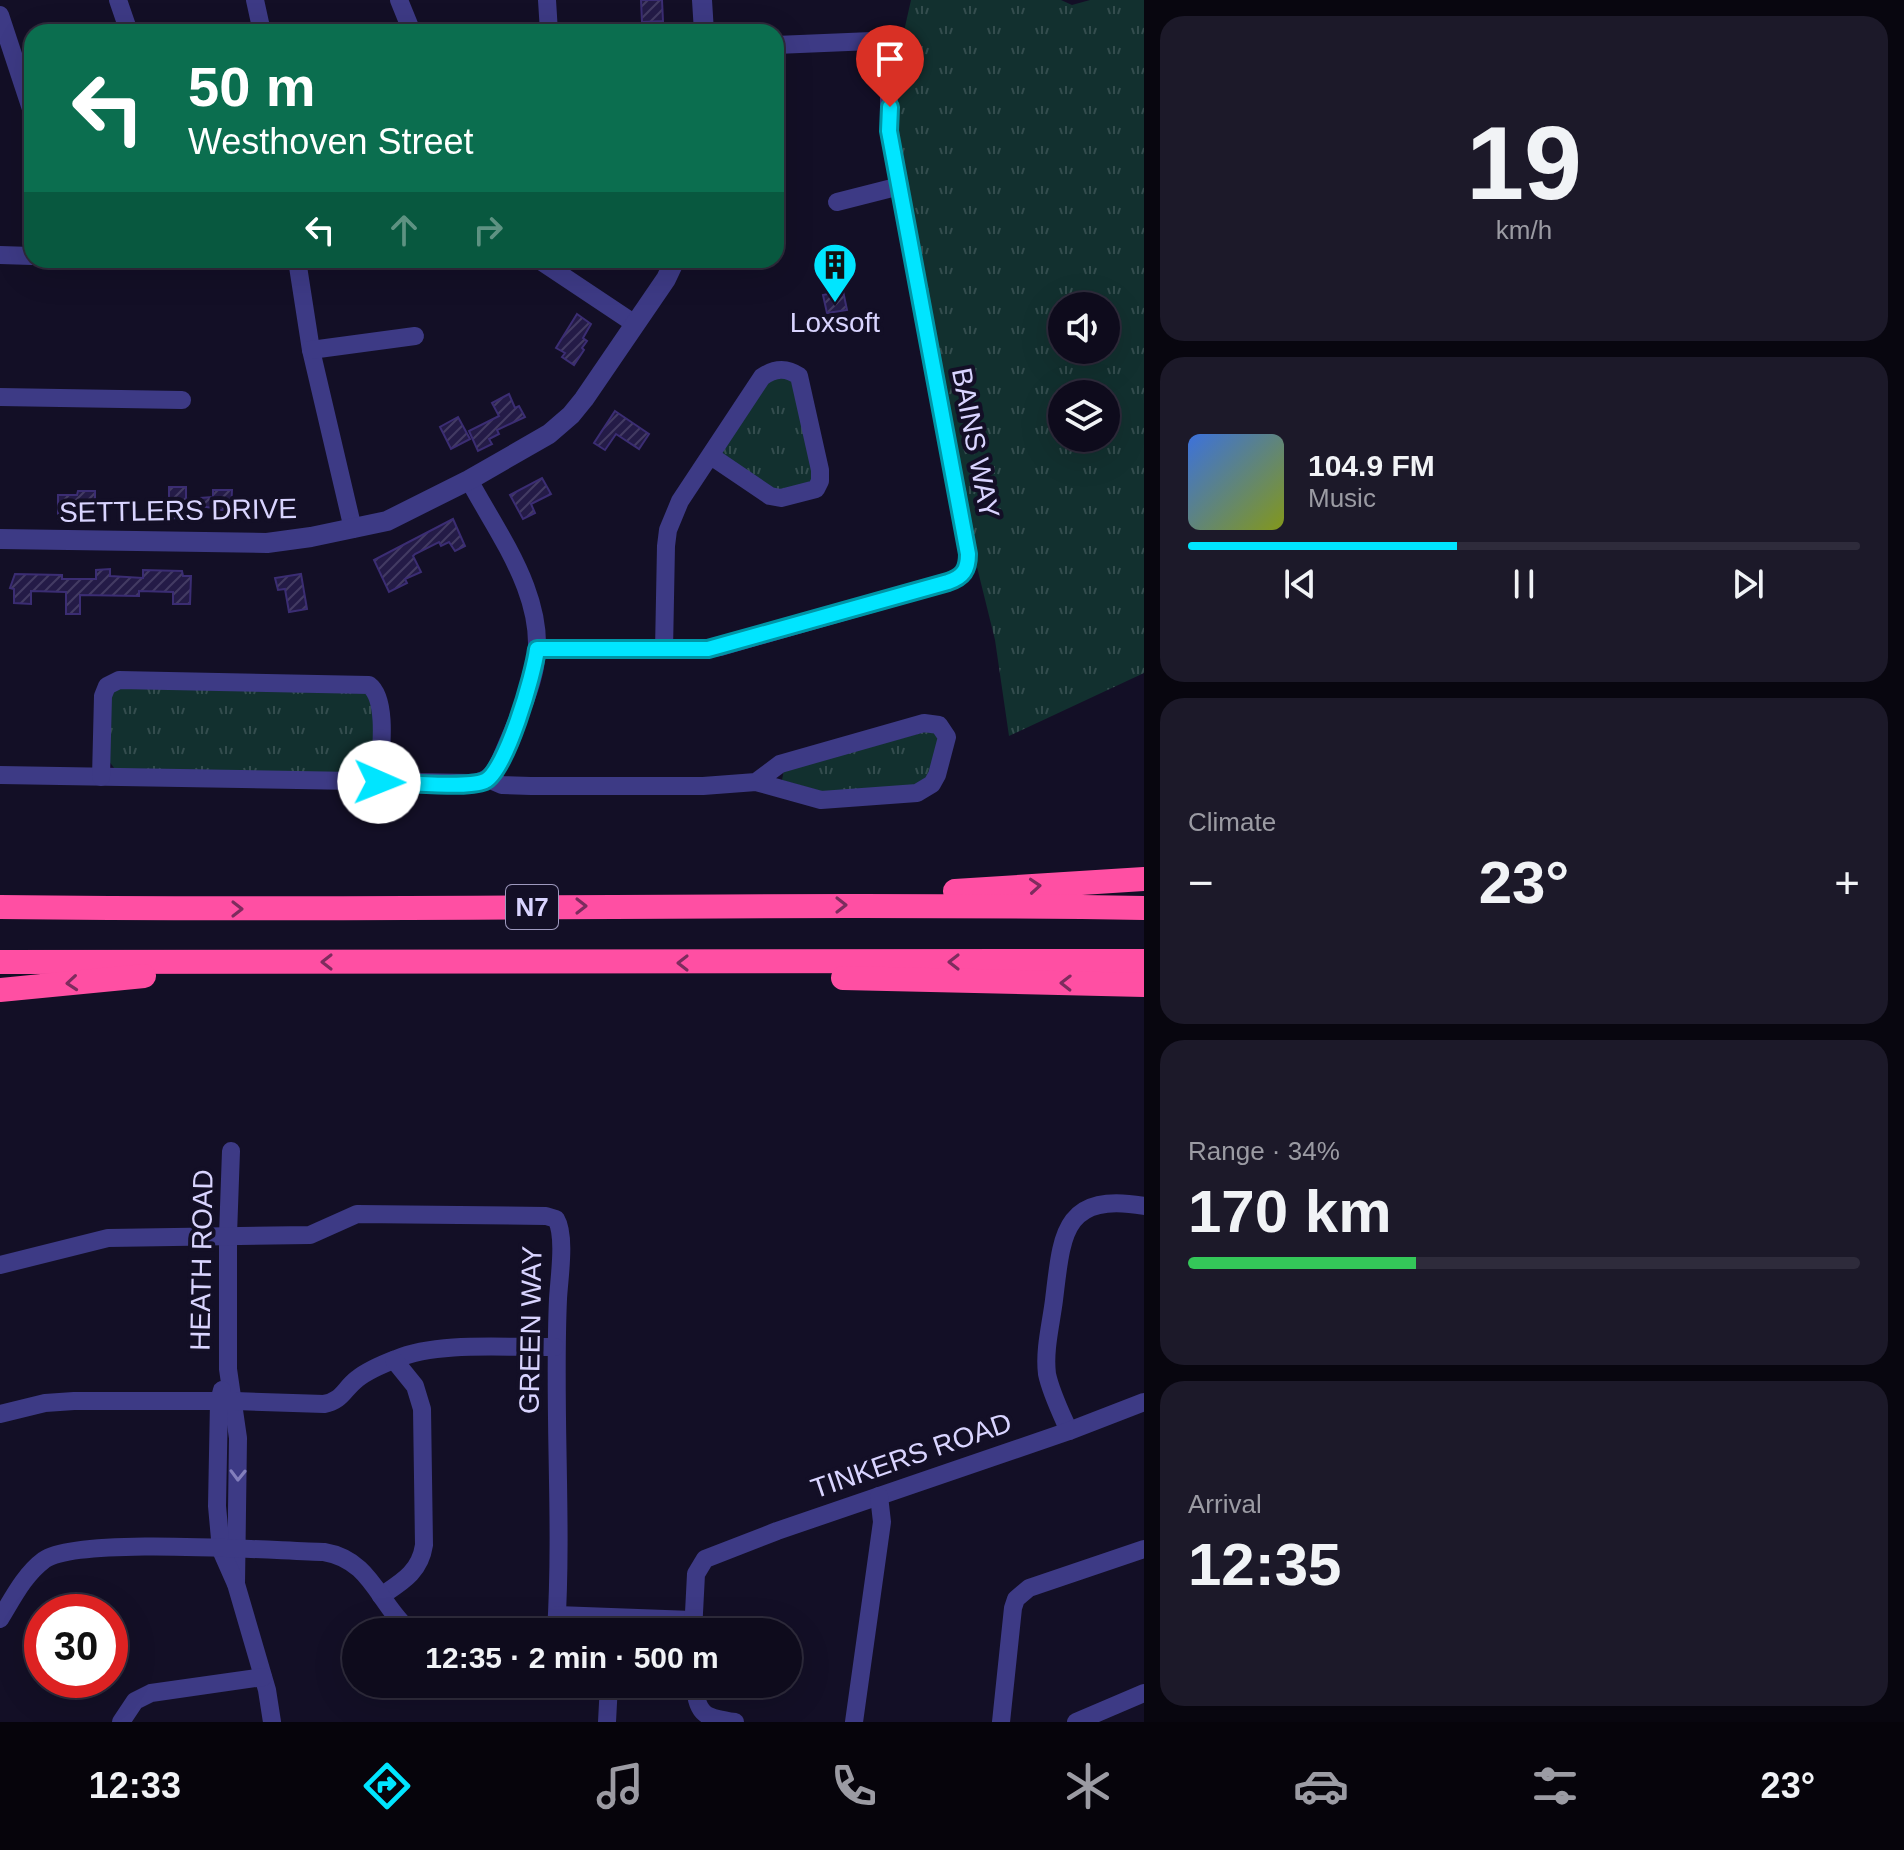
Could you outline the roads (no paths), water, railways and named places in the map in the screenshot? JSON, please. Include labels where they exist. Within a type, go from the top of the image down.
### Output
[{"type":"highway","points":[[904,904],[916,896],[933,892],[1144,879]]},
{"type":"highway","name":"N7","points":[[0,907],[159,909],[904,904],[1144,908]]},
{"type":"highway","name":"N7","points":[[0,962],[1144,961]]},
{"type":"highway","points":[[0,990],[289,962]]},
{"type":"highway","points":[[761,963],[772,973],[785,977],[1144,985]]},
{"type":"street","points":[[118,0],[126,24]]},
{"type":"street","points":[[255,0],[260,24]]},
{"type":"street","points":[[399,0],[409,24]]},
{"type":"street","points":[[547,0],[549,24]]},
{"type":"street","points":[[702,0],[704,24]]},
{"type":"street","points":[[0,15],[24,88]]},
{"type":"street","name":"BAINS WAY","points":[[537,649],[695,650],[720,647],[948,582],[964,573],[968,565],[889,131],[890,58],[887,49],[872,41],[784,45]]},
{"type":"street","points":[[837,202],[900,186]]},
{"type":"street","points":[[0,255],[24,256]]},
{"type":"street","points":[[298,268],[311,350],[353,529]]},
{"type":"street","points":[[551,268],[635,324]]},
{"type":"street","name":"SETTLERS DRIVE","points":[[0,539],[267,543],[353,529],[394,517],[469,480],[540,440],[563,423],[584,399],[671,268]]},
{"type":"street","points":[[311,350],[415,336]]},
{"type":"street","points":[[664,650],[668,530],[680,501],[762,377],[782,369],[799,376],[820,470],[816,489],[781,498],[770,496],[711,456]]},
{"type":"street","points":[[0,397],[182,400]]},
{"type":"street","points":[[469,480],[527,588],[534,615],[537,649],[524,704],[497,768],[488,779]]},
{"type":"street","points":[[101,777],[104,692],[112,681],[148,680],[369,685],[378,694],[381,709],[379,782]]},
{"type":"street","points":[[0,775],[470,783],[488,779],[502,785],[531,786],[703,786],[756,782],[821,800],[917,793],[932,784],[937,775],[947,737],[939,725],[924,723],[780,764],[756,782]]},
{"type":"street","name":"HEATH ROAD","points":[[231,1151],[227,1401],[238,1438],[229,1550],[272,1722]]},
{"type":"street","points":[[1069,1431],[1047,1373],[1047,1349],[1062,1239],[1073,1221],[1102,1203],[1144,1206]]},
{"type":"street","name":"GREEN WAY","points":[[228,1235],[310,1235],[357,1214],[553,1217],[560,1228],[555,1347],[557,1618]]},
{"type":"street","points":[[0,1265],[108,1238],[228,1235]]},
{"type":"street","points":[[0,1414],[45,1403],[74,1401],[333,1403],[355,1380],[412,1353],[434,1349],[555,1347]]},
{"type":"street","points":[[381,1596],[415,1570],[424,1545],[422,1409],[415,1386],[394,1360]]},
{"type":"street","name":"TINKERS ROAD","points":[[693,1618],[696,1574],[699,1565],[713,1555],[1144,1402]]},
{"type":"street","points":[[854,1722],[882,1522],[879,1496]]},
{"type":"street","points":[[0,1619],[28,1575],[46,1558],[71,1550],[123,1547],[339,1555],[359,1568],[396,1618]]},
{"type":"street","points":[[1001,1722],[1016,1599],[1029,1588],[1144,1549]]},
{"type":"street","points":[[121,1722],[135,1701],[151,1693],[263,1677]]},
{"type":"street","points":[[1076,1722],[1144,1693]]},
{"type":"street","points":[[607,1722],[608,1698]]},
{"type":"street","points":[[696,1698],[703,1714],[711,1719],[735,1722]]},
{"type":"place","name":"Loxsoft","points":[[835,304]]}]
